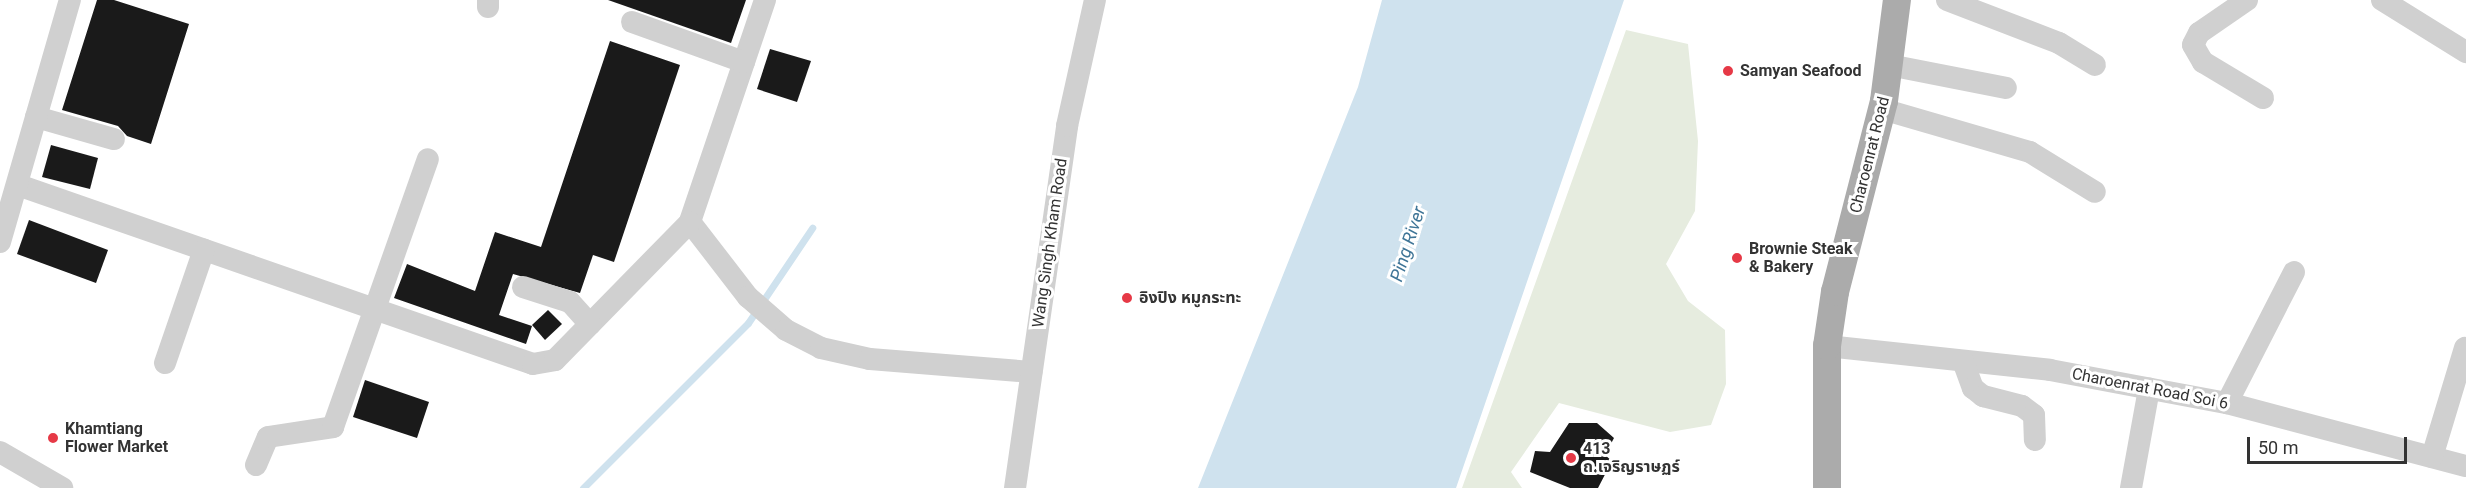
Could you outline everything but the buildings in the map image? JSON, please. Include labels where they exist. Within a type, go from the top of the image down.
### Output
[{"type":"main road","name":"Charoenrat Road","points":[[1827,488],[1827,346],[1835,292],[1882,110],[1898,0]]},
{"type":"street","points":[[0,242],[70,0]]},
{"type":"street","points":[[18,185],[533,364],[555,360],[690,222],[765,0]]},
{"type":"street","name":"Wang Singh Kham Road","points":[[1015,488],[1067,126],[1095,0]]},
{"type":"street","points":[[1947,0],[2059,43],[2095,64]]},
{"type":"street","points":[[2247,0],[2199,33],[2193,45],[2203,62],[2263,98]]},
{"type":"street","points":[[2382,0],[2466,52]]},
{"type":"street","points":[[632,22],[744,62]]},
{"type":"street","points":[[1889,65],[2006,88]]},
{"type":"street","points":[[1882,110],[2030,152],[2096,192]]},
{"type":"street","points":[[36,117],[114,139]]},
{"type":"street","points":[[256,465],[268,437],[333,427],[370,309],[428,159]]},
{"type":"street","points":[[690,222],[748,297],[786,330],[821,348],[870,359],[1031,372]]},
{"type":"street","points":[[165,363],[204,250]]},
{"type":"street","points":[[2227,404],[2294,272]]},
{"type":"street","points":[[523,287],[570,302],[590,324]]},
{"type":"street","name":"Charoenrat Road Soi 6","points":[[1827,346],[1963,361],[2149,389],[2227,404],[2466,466]]},
{"type":"street","points":[[2432,457],[2465,348]]},
{"type":"street","points":[[1963,361],[1972,388],[1983,396],[2022,406],[2034,415],[2035,440]]},
{"type":"street","points":[[2131,488],[2149,389]]},
{"type":"street","points":[[0,452],[62,488]]},
{"type":"shaded area","points":[[1626,30],[1688,44],[1698,141],[1695,211],[1666,264],[1688,301],[1725,330],[1726,384],[1711,425],[1670,432],[1559,403],[1511,472],[1522,488],[1462,488]]},
{"type":"water","name":"Ping River","points":[[1382,0],[1624,0],[1456,488],[1198,488],[1358,87]]},
{"type":"waterway","points":[[583,488],[748,323],[812,228]]},
{"type":"place","name":"Samyan Seafood","points":[[1728,71]]},
{"type":"place","name":"Brownie Steak & Bakery","points":[[1737,258]]},
{"type":"place","name":"อิงปิง หมูกระทะ","points":[[1127,298]]},
{"type":"place","name":"Khamtiang Flower Market","points":[[53,438]]},
{"type":"place","name":"413 ถ.เจริญราษฏร์","points":[[1571,458]]}]
